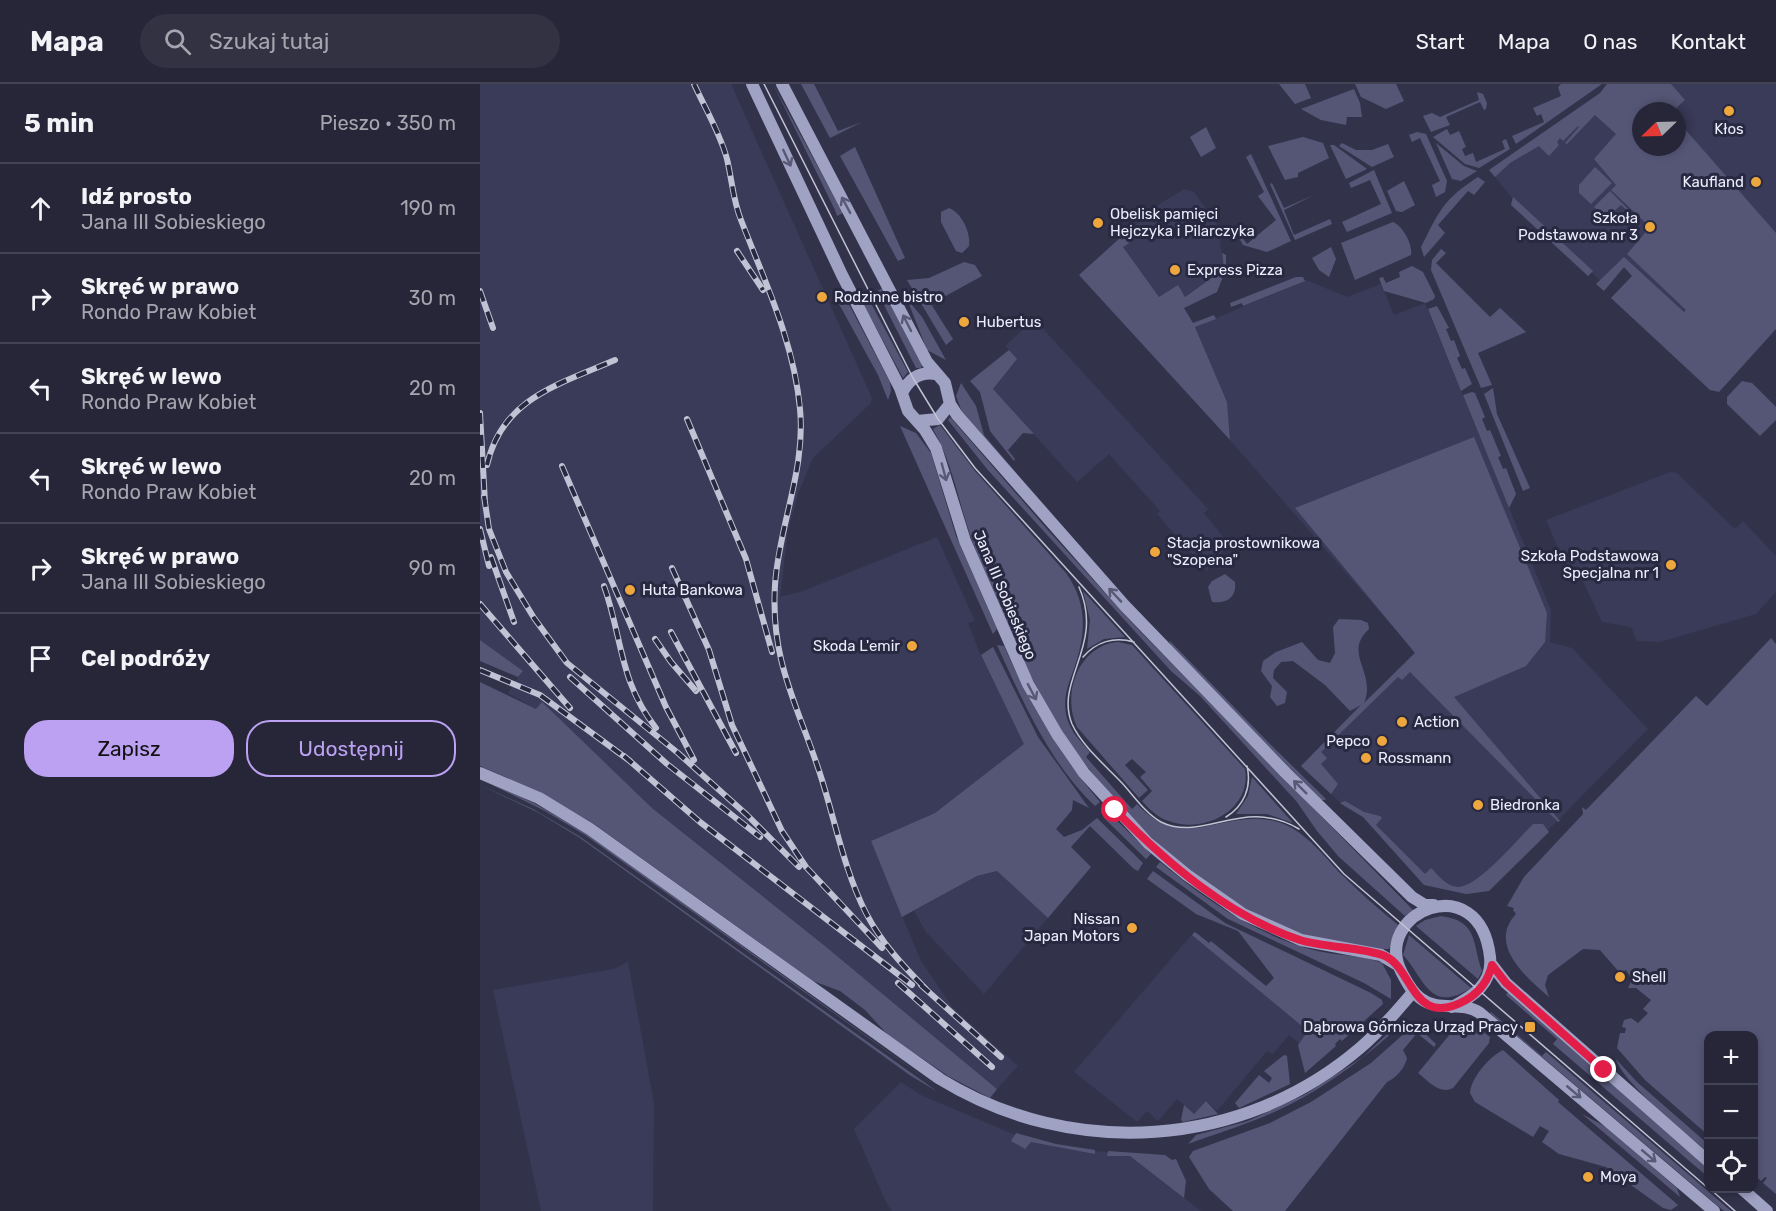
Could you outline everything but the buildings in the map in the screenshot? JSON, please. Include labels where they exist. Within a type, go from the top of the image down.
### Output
[{"type":"main road","name":"Jana III Sobieskiego","points":[[752,84],[834,258],[902,393],[908,411],[928,435],[938,454],[965,541],[1028,684],[1066,748],[1108,802],[1172,864],[1254,920],[1301,940],[1381,955],[1396,964]]},
{"type":"main road","points":[[782,84],[927,362],[945,383],[950,404],[1062,538],[1214,700],[1412,897],[1421,903],[1459,908],[1477,920],[1487,936],[1492,965],[1506,983],[1704,1157]]},
{"type":"main road","points":[[902,393],[913,378],[925,373],[936,374]]},
{"type":"main road","points":[[917,421],[938,418],[950,404]]},
{"type":"main road","points":[[480,773],[539,798],[590,829],[940,1079],[995,1108],[1049,1125],[1094,1132],[1143,1134],[1209,1125],[1257,1110],[1293,1094],[1350,1056],[1371,1038],[1413,992]]},
{"type":"main road","points":[[1434,905],[1404,927],[1396,945],[1396,964],[1413,992],[1432,1005],[1469,1007],[1480,1013],[1714,1211]]},
{"type":"main road","points":[[1452,1007],[1479,991],[1492,965]]},
{"type":"main road","points":[[1747,1193],[1767,1211]]},
{"type":"shaded area","name":"Huta Bankowa","points":[[480,84],[731,84],[872,398],[870,404],[813,458],[798,494],[788,530],[780,597],[803,591],[937,537],[975,621],[968,623],[982,658],[1025,744],[935,813],[871,841],[921,961],[953,1008],[1018,1066],[997,1089],[825,946],[652,808],[542,703],[536,709],[508,693],[522,671],[480,640]]},
{"type":"shaded area","points":[[773,84],[843,213],[837,216]]},
{"type":"shaded area","points":[[801,84],[814,84],[838,131],[862,122],[830,138]]},
{"type":"shaded area","points":[[1279,84],[1305,84],[1311,98],[1295,104]]},
{"type":"shaded area","points":[[1355,84],[1396,84],[1404,101],[1386,109],[1361,97]]},
{"type":"shaded area","points":[[1561,84],[1602,84],[1516,144],[1512,136],[1544,122],[1541,114],[1537,116],[1533,108],[1561,96],[1558,87]]},
{"type":"shaded area","name":"Szkoła Podstawowa nr 3","points":[[1607,84],[1671,84],[1685,100],[1683,102],[1632,102],[1632,156],[1686,156],[1686,130],[1776,233],[1776,329],[1719,392],[1710,390],[1611,298],[1632,276],[1624,267],[1604,291],[1596,284],[1624,257],[1684,312],[1686,310],[1627,254],[1650,227],[1611,190],[1616,185],[1594,159],[1616,134],[1595,115],[1567,144],[1565,143],[1578,126],[1563,141],[1560,138],[1557,142],[1559,145],[1549,156],[1539,146],[1510,163],[1495,177],[1489,170],[1600,93]]},
{"type":"shaded area","name":"Szkoła Podstawowa nr 3","points":[[1669,84],[1776,84],[1776,322],[1714,389],[1632,275],[1623,267],[1606,286],[1512,198],[1492,173],[1595,106],[1632,110],[1632,156],[1686,156],[1686,102],[1670,102]]},
{"type":"shaded area","points":[[1354,89],[1360,103],[1362,117],[1347,117],[1346,125],[1321,120],[1301,109]]},
{"type":"shaded area","points":[[1477,92],[1483,94],[1487,103],[1486,109],[1484,110],[1480,102],[1446,117],[1450,125],[1431,132],[1423,116],[1432,113],[1440,117],[1479,100]]},
{"type":"shaded area","points":[[1206,127],[1216,148],[1201,157],[1190,137]]},
{"type":"shaded area","points":[[1447,129],[1450,135],[1459,131],[1466,147],[1462,149],[1465,156],[1473,153],[1476,162],[1505,149],[1502,141],[1506,139],[1510,149],[1479,168],[1465,164],[1433,137]]},
{"type":"shaded area","points":[[1417,132],[1426,134],[1447,181],[1445,192],[1436,197],[1432,185],[1440,181],[1420,138],[1412,142],[1409,135]]},
{"type":"shaded area","points":[[1303,137],[1323,143],[1329,158],[1298,173],[1298,177],[1285,180],[1268,146]]},
{"type":"shaded area","points":[[1342,143],[1356,150],[1372,150],[1388,144],[1394,157],[1372,167],[1339,146]]},
{"type":"shaded area","points":[[1436,143],[1464,166],[1477,171],[1461,181],[1452,179]]},
{"type":"shaded area","points":[[1330,145],[1334,145],[1367,169],[1346,179]]},
{"type":"shaded area","points":[[855,147],[905,258],[898,261],[840,156]]},
{"type":"shaded area","points":[[1251,154],[1291,241],[1267,252],[1243,245],[1231,223],[1247,244],[1276,220],[1258,196],[1264,192],[1246,157]]},
{"type":"shaded area","points":[[1595,167],[1612,183],[1591,204],[1579,193],[1579,185]]},
{"type":"shaded area","points":[[1374,170],[1392,213],[1347,232],[1342,222],[1381,204],[1370,180],[1351,188],[1349,183]]},
{"type":"shaded area","points":[[1478,177],[1485,182],[1474,195],[1468,191],[1438,225],[1445,233],[1424,257],[1421,247],[1443,208],[1456,193]]},
{"type":"shaded area","points":[[1404,181],[1415,205],[1402,212],[1396,211],[1387,191]]},
{"type":"shaded area","points":[[1272,183],[1284,208],[1314,195],[1284,210],[1294,235],[1330,219],[1332,224],[1295,240],[1270,184]]},
{"type":"shaded area","points":[[1184,189],[1194,192],[1223,233],[1220,242],[1224,269],[1185,297],[1182,292],[1159,298],[1118,240],[1158,205]]},
{"type":"shaded area","points":[[1610,191],[1639,220],[1634,225],[1636,219],[1621,205],[1606,218],[1594,207]]},
{"type":"shaded area","points":[[1513,197],[1593,271],[1588,276],[1511,205]]},
{"type":"shaded area","points":[[949,208],[958,214],[967,230],[969,246],[962,253],[956,251],[941,222],[941,212]]},
{"type":"shaded area","points":[[1393,222],[1406,236],[1411,255],[1355,280],[1341,243]]},
{"type":"shaded area","points":[[1130,233],[1129,243],[1123,247],[1159,297],[1178,285],[1185,297],[1224,269],[1222,253],[1226,255],[1226,269],[1217,292],[1184,308],[1193,323],[1214,315],[1216,319],[1195,327],[1227,402],[1230,440],[1079,275],[1120,238],[1122,240]]},
{"type":"shaded area","points":[[1331,247],[1336,259],[1329,277],[1319,270],[1312,258]]},
{"type":"shaded area","points":[[1441,249],[1446,253],[1436,263],[1490,317],[1500,308],[1526,332],[1478,353],[1492,385],[1481,388],[1431,270],[1432,260]]},
{"type":"shaded area","points":[[964,262],[975,265],[982,276],[931,304],[953,339],[946,345],[907,280],[929,278]]},
{"type":"shaded area","points":[[1412,266],[1423,272],[1435,296],[1434,299],[1426,303],[1384,291],[1379,278],[1383,277],[1386,283],[1400,277],[1399,272]]},
{"type":"shaded area","points":[[1296,277],[1303,277],[1305,281],[1243,306],[1242,303],[1231,307],[1230,303]]},
{"type":"shaded area","points":[[1306,280],[1347,297],[1381,284],[1394,315],[1425,303],[1551,610],[1550,642],[1572,648],[1648,729],[1488,891],[1469,894],[1424,885],[1363,817],[1345,807],[1301,766],[1415,652],[1230,440],[1227,402],[1195,327]]},
{"type":"shaded area","points":[[883,288],[922,365],[921,368],[916,368],[877,291]]},
{"type":"shaded area","points":[[867,296],[908,372],[903,378],[861,300]]},
{"type":"shaded area","points":[[845,297],[890,382],[891,391],[888,400],[878,375],[839,304]]},
{"type":"shaded area","points":[[907,299],[922,317],[946,360],[927,350]]},
{"type":"shaded area","points":[[1437,306],[1449,328],[1446,329],[1451,341],[1454,340],[1460,356],[1457,358],[1462,369],[1465,368],[1472,384],[1461,391],[1428,309]]},
{"type":"shaded area","points":[[1034,319],[1208,509],[1204,513],[1229,544],[1207,571],[1157,514],[1160,511],[1109,454],[1077,482],[993,389],[1017,359],[1005,346]]},
{"type":"shaded area","points":[[1009,350],[1017,359],[993,389],[1034,434],[1023,433],[1008,450],[1015,459],[1014,461],[990,431],[980,392],[970,381]]},
{"type":"shaded area","points":[[1742,381],[1752,383],[1776,407],[1776,420],[1760,436],[1727,404],[1727,397]]},
{"type":"shaded area","points":[[961,383],[976,406],[984,435],[1029,488],[962,412],[956,396]]},
{"type":"shaded area","points":[[1493,388],[1497,414],[1530,488],[1523,491],[1484,394]]},
{"type":"shaded area","points":[[1475,393],[1485,417],[1482,419],[1487,431],[1490,430],[1501,456],[1498,457],[1503,469],[1506,468],[1516,494],[1509,508],[1463,395]]},
{"type":"shaded area","points":[[950,417],[1136,627],[1413,910],[1405,916],[1339,857],[1297,802],[1200,696],[1171,671],[987,469],[948,420]]},
{"type":"shaded area","points":[[940,425],[975,471],[1066,573],[1078,596],[1083,631],[1067,691],[1065,708],[1072,730],[1090,752],[1086,757],[1132,809],[1137,804],[1155,819],[1172,827],[1189,828],[1242,819],[1261,819],[1291,827],[1315,846],[1356,889],[1398,925],[1389,949],[1340,945],[1291,930],[1244,907],[1199,878],[1120,806],[1087,766],[1059,726],[1024,663],[971,538],[947,459],[933,429]]},
{"type":"shaded area","points":[[900,426],[916,433],[931,453],[956,536],[997,629],[993,634]]},
{"type":"shaded area","points":[[1474,437],[1547,613],[1545,642],[1526,666],[1454,697],[1560,821],[1558,822],[1410,672],[1402,680],[1398,677],[1321,752],[1327,758],[1321,764],[1338,784],[1331,794],[1301,766],[1361,705],[1350,711],[1325,685],[1293,661],[1281,662],[1274,670],[1273,678],[1287,692],[1285,703],[1277,706],[1270,697],[1272,686],[1261,671],[1263,661],[1276,652],[1302,642],[1318,660],[1330,663],[1335,653],[1333,627],[1339,619],[1361,620],[1368,623],[1369,629],[1359,647],[1367,692],[1364,703],[1415,653],[1295,508]]},
{"type":"shaded area","name":"Szkoła Podstawowa Specjalna nr 1","points":[[1670,472],[1677,473],[1735,529],[1743,521],[1776,556],[1776,592],[1756,614],[1660,642],[1637,641],[1631,627],[1602,622],[1581,577],[1569,574],[1546,520]]},
{"type":"shaded area","points":[[1225,574],[1235,582],[1234,592],[1226,601],[1212,602],[1208,587],[1212,581]]},
{"type":"shaded area","points":[[1083,591],[1125,637],[1104,639],[1087,649],[1090,620]]},
{"type":"shaded area","points":[[1771,638],[1776,644],[1776,1194],[1763,1183],[1767,1178],[1761,1181],[1758,1178],[1758,1031],[1704,1031],[1704,1132],[1645,1080],[1617,1048],[1620,1033],[1625,1033],[1626,1028],[1622,1027],[1624,1020],[1631,1018],[1638,1023],[1648,1013],[1643,1009],[1651,1000],[1636,988],[1628,988],[1632,979],[1626,970],[1620,973],[1600,950],[1583,949],[1548,975],[1545,985],[1549,997],[1521,971],[1513,960],[1506,937],[1508,926],[1516,914],[1514,908],[1507,906],[1524,877],[1583,814],[1582,807],[1586,810],[1696,696],[1707,706]]},
{"type":"shaded area","points":[[480,640],[523,671],[518,677],[480,661]]},
{"type":"shaded area","points":[[1169,640],[1325,800],[1321,800],[1171,646]]},
{"type":"shaded area","points":[[1118,642],[1132,645],[1245,769],[1245,783],[1241,796],[1224,815],[1199,824],[1185,825],[1167,821],[1142,801],[1152,791],[1140,777],[1146,772],[1132,759],[1125,765],[1148,790],[1139,798],[1077,727],[1071,700],[1077,673],[1093,652],[1104,645]]},
{"type":"shaded area","points":[[997,645],[1004,646],[1046,727],[1100,802],[1095,806],[1064,771],[1038,730]]},
{"type":"shaded area","points":[[993,647],[1038,737],[1089,808],[1073,800],[1072,810],[1056,829],[1064,837],[1082,830],[1097,818],[1143,863],[1138,871],[1134,869],[1090,826],[1071,847],[1091,867],[1048,918],[997,871],[977,876],[902,917],[871,841],[935,813],[1024,744],[981,655]]},
{"type":"shaded area","points":[[480,682],[536,709],[542,702],[652,808],[825,946],[997,1089],[990,1098],[948,1076],[888,1035],[865,1010],[840,991],[813,981],[594,824],[540,792],[480,766]]},
{"type":"shaded area","points":[[1252,777],[1293,823],[1267,814],[1236,814],[1248,796]]},
{"type":"shaded area","points":[[480,779],[534,803],[586,833],[940,1089],[585,835],[545,811]]},
{"type":"shaded area","points":[[480,785],[533,809],[579,836],[938,1092],[911,1076],[580,838],[539,813]]},
{"type":"shaded area","points":[[1345,801],[1364,812],[1380,816],[1382,818],[1376,825],[1425,874],[1431,868],[1446,883],[1458,887],[1476,880],[1533,824],[1543,824],[1549,832],[1489,891],[1466,894],[1424,885],[1363,817],[1340,803]]},
{"type":"shaded area","points":[[1107,811],[1151,854],[1146,859],[1104,818],[1103,815]]},
{"type":"shaded area","points":[[1160,862],[1212,902],[1269,934],[1310,949],[1382,963],[1391,980],[1391,999],[1364,983],[1228,919],[1156,867]]},
{"type":"shaded area","points":[[997,871],[1048,918],[984,994],[926,932],[914,911],[977,876]]},
{"type":"shaded area","points":[[1153,871],[1225,923],[1371,993],[1382,1000],[1383,1004],[1342,1041],[1340,1039],[1335,1044],[1336,1046],[1305,1073],[1298,1045],[1308,1031],[1192,935],[1195,932],[1209,943],[1211,941],[1266,986],[1274,978],[1238,931],[1196,914],[1147,879]]},
{"type":"shaded area","points":[[1441,916],[1462,923],[1468,928],[1475,943],[1482,971],[1478,979],[1416,926],[1425,920]]},
{"type":"shaded area","points":[[1194,932],[1311,1029],[1300,1044],[1289,1035],[1273,1054],[1267,1051],[1217,1111],[1206,1101],[1194,1114],[1177,1099],[1158,1121],[1147,1111],[1137,1122],[1074,1072]]},
{"type":"shaded area","points":[[1409,935],[1471,988],[1457,995],[1446,997],[1429,990],[1403,955]]},
{"type":"shaded area","points":[[628,962],[654,1103],[653,1211],[541,1211],[493,990],[613,969]]},
{"type":"shaded area","points":[[1508,992],[1704,1165],[1704,1174],[1553,1044],[1557,1039],[1506,995]]},
{"type":"shaded area","points":[[1490,1013],[1542,1056],[1546,1052],[1704,1188],[1704,1193],[1710,1193],[1731,1211],[1724,1211]]},
{"type":"shaded area","points":[[1404,1018],[1406,1020],[1364,1056]]},
{"type":"shaded area","points":[[1415,1024],[1436,1044],[1434,1047],[1417,1033],[1403,1050],[1407,1058],[1402,1069],[1387,1082],[1285,1211],[1233,1211],[1209,1189],[1189,1157],[1193,1151],[1270,1123],[1311,1102],[1371,1063]]},
{"type":"shaded area","points":[[1477,1027],[1490,1037],[1489,1043],[1453,1088],[1443,1090],[1418,1073],[1455,1028]]},
{"type":"shaded area","points":[[1503,1050],[1559,1100],[1558,1102],[1678,1205],[1671,1210],[1663,1208],[1606,1167],[1559,1154],[1542,1142],[1549,1131],[1540,1126],[1533,1137],[1475,1102],[1470,1093],[1477,1075]]},
{"type":"shaded area","points":[[1284,1055],[1287,1056],[1290,1084],[1239,1108],[1235,1103],[1259,1075],[1269,1083],[1272,1078],[1264,1071]]},
{"type":"shaded area","points":[[1360,1059],[1334,1078],[1287,1106],[1238,1127],[1188,1144],[1196,1135],[1248,1121],[1306,1094]]},
{"type":"shaded area","points":[[1616,1059],[1637,1082],[1704,1141],[1704,1149],[1642,1093],[1620,1068]]},
{"type":"shaded area","points":[[901,1082],[921,1095],[1022,1138],[1074,1149],[1128,1154],[1201,1211],[892,1211],[854,1129]]},
{"type":"shaded area","points":[[1206,1101],[1218,1114],[1183,1122],[1181,1120],[1184,1105],[1194,1114]]},
{"type":"shaded area","points":[[1582,1114],[1606,1127],[1677,1188],[1680,1197]]},
{"type":"shaded area","points":[[1016,1133],[1056,1144],[1095,1150],[1095,1154],[1031,1142],[1025,1149],[1011,1141]]},
{"type":"shaded area","points":[[1108,1151],[1165,1155],[1172,1160],[1176,1159],[1186,1181],[1184,1198],[1130,1156],[1107,1156]]},
{"type":"tram line","points":[[764,84],[913,378],[938,419],[975,468],[1344,874],[1704,1185]]},
{"type":"tram line","points":[[1079,587],[1085,608],[1086,627],[1069,692],[1068,708],[1076,732],[1095,755],[1145,809],[1161,822],[1177,827],[1192,827],[1260,817],[1279,820],[1299,829]]},
{"type":"tram line","points":[[1083,657],[1094,647],[1106,642],[1113,640],[1134,642]]},
{"type":"tram line","points":[[1226,817],[1238,807],[1245,795],[1248,781],[1247,766]]},
{"type":"tram line","points":[[1715,1193],[1735,1211]]},
{"type":"railway","points":[[694,84],[724,149],[738,212],[785,336],[797,384],[801,431],[799,453],[781,541],[775,585],[777,639],[782,663],[822,780],[847,865],[866,913],[886,944],[926,989]]},
{"type":"railway","points":[[737,251],[763,290]]},
{"type":"railway","points":[[480,291],[493,328]]},
{"type":"railway","points":[[487,465],[495,442],[506,424],[520,409],[536,396],[554,386],[615,360]]},
{"type":"railway","points":[[480,413],[485,503]]},
{"type":"railway","points":[[687,419],[746,559],[772,652]]},
{"type":"railway","points":[[562,466],[666,707],[694,760]]},
{"type":"railway","points":[[484,496],[489,529],[506,572],[534,618],[567,663],[678,753],[747,815],[799,867]]},
{"type":"railway","points":[[480,529],[489,566]]},
{"type":"railway","points":[[491,557],[514,622]]},
{"type":"railway","points":[[672,568],[709,650],[732,725],[782,831],[806,867],[882,948]]},
{"type":"railway","points":[[604,586],[628,677],[644,711],[656,728]]},
{"type":"railway","points":[[480,604],[570,708]]},
{"type":"railway","points":[[671,632],[736,753]]},
{"type":"railway","points":[[655,639],[696,691]]},
{"type":"railway","points":[[480,670],[540,695],[630,761]]},
{"type":"railway","points":[[570,677],[667,764],[760,837]]},
{"type":"railway","points":[[624,756],[700,822],[912,985]]},
{"type":"railway","points":[[898,983],[992,1067]]},
{"type":"railway","points":[[921,985],[1001,1057]]},
{"type":"place","name":"Kłos","points":[[1729,111]]},
{"type":"place","name":"Kaufland","points":[[1756,182]]},
{"type":"place","name":"Obelisk pamięci Hejczyka i Pilarczyka","points":[[1098,223]]},
{"type":"place","name":"Szkoła Podstawowa nr 3","points":[[1650,227]]},
{"type":"place","name":"Express Pizza","points":[[1175,270]]},
{"type":"place","name":"Rodzinne bistro","points":[[822,297]]},
{"type":"place","name":"Hubertus","points":[[964,322]]},
{"type":"place","name":"Stacja prostownikowa \"Szopena\"","points":[[1155,552]]},
{"type":"place","name":"Szkoła Podstawowa Specjalna nr 1","points":[[1671,565]]},
{"type":"place","name":"Huta Bankowa","points":[[630,590]]},
{"type":"place","name":"Skoda L'emir","points":[[912,646]]},
{"type":"place","name":"Action","points":[[1402,722]]},
{"type":"place","name":"Pepco","points":[[1382,741]]},
{"type":"place","name":"Rossmann","points":[[1366,758]]},
{"type":"place","name":"Biedronka","points":[[1478,805]]},
{"type":"place","name":"Nissan Japan Motors","points":[[1132,928]]},
{"type":"place","name":"Shell","points":[[1620,977]]},
{"type":"place","name":"Dąbrowa Górnicza Urząd Pracy","points":[[1530,1027]]},
{"type":"place","name":"Moya","points":[[1588,1177]]},
{"type":"route","points":[[1115,810],[1172,864],[1243,914],[1301,940],[1330,948],[1388,957],[1399,968],[1413,992],[1432,1005],[1442,1008],[1452,1007],[1471,997],[1485,983],[1492,965],[1506,983],[1604,1070]]}]
